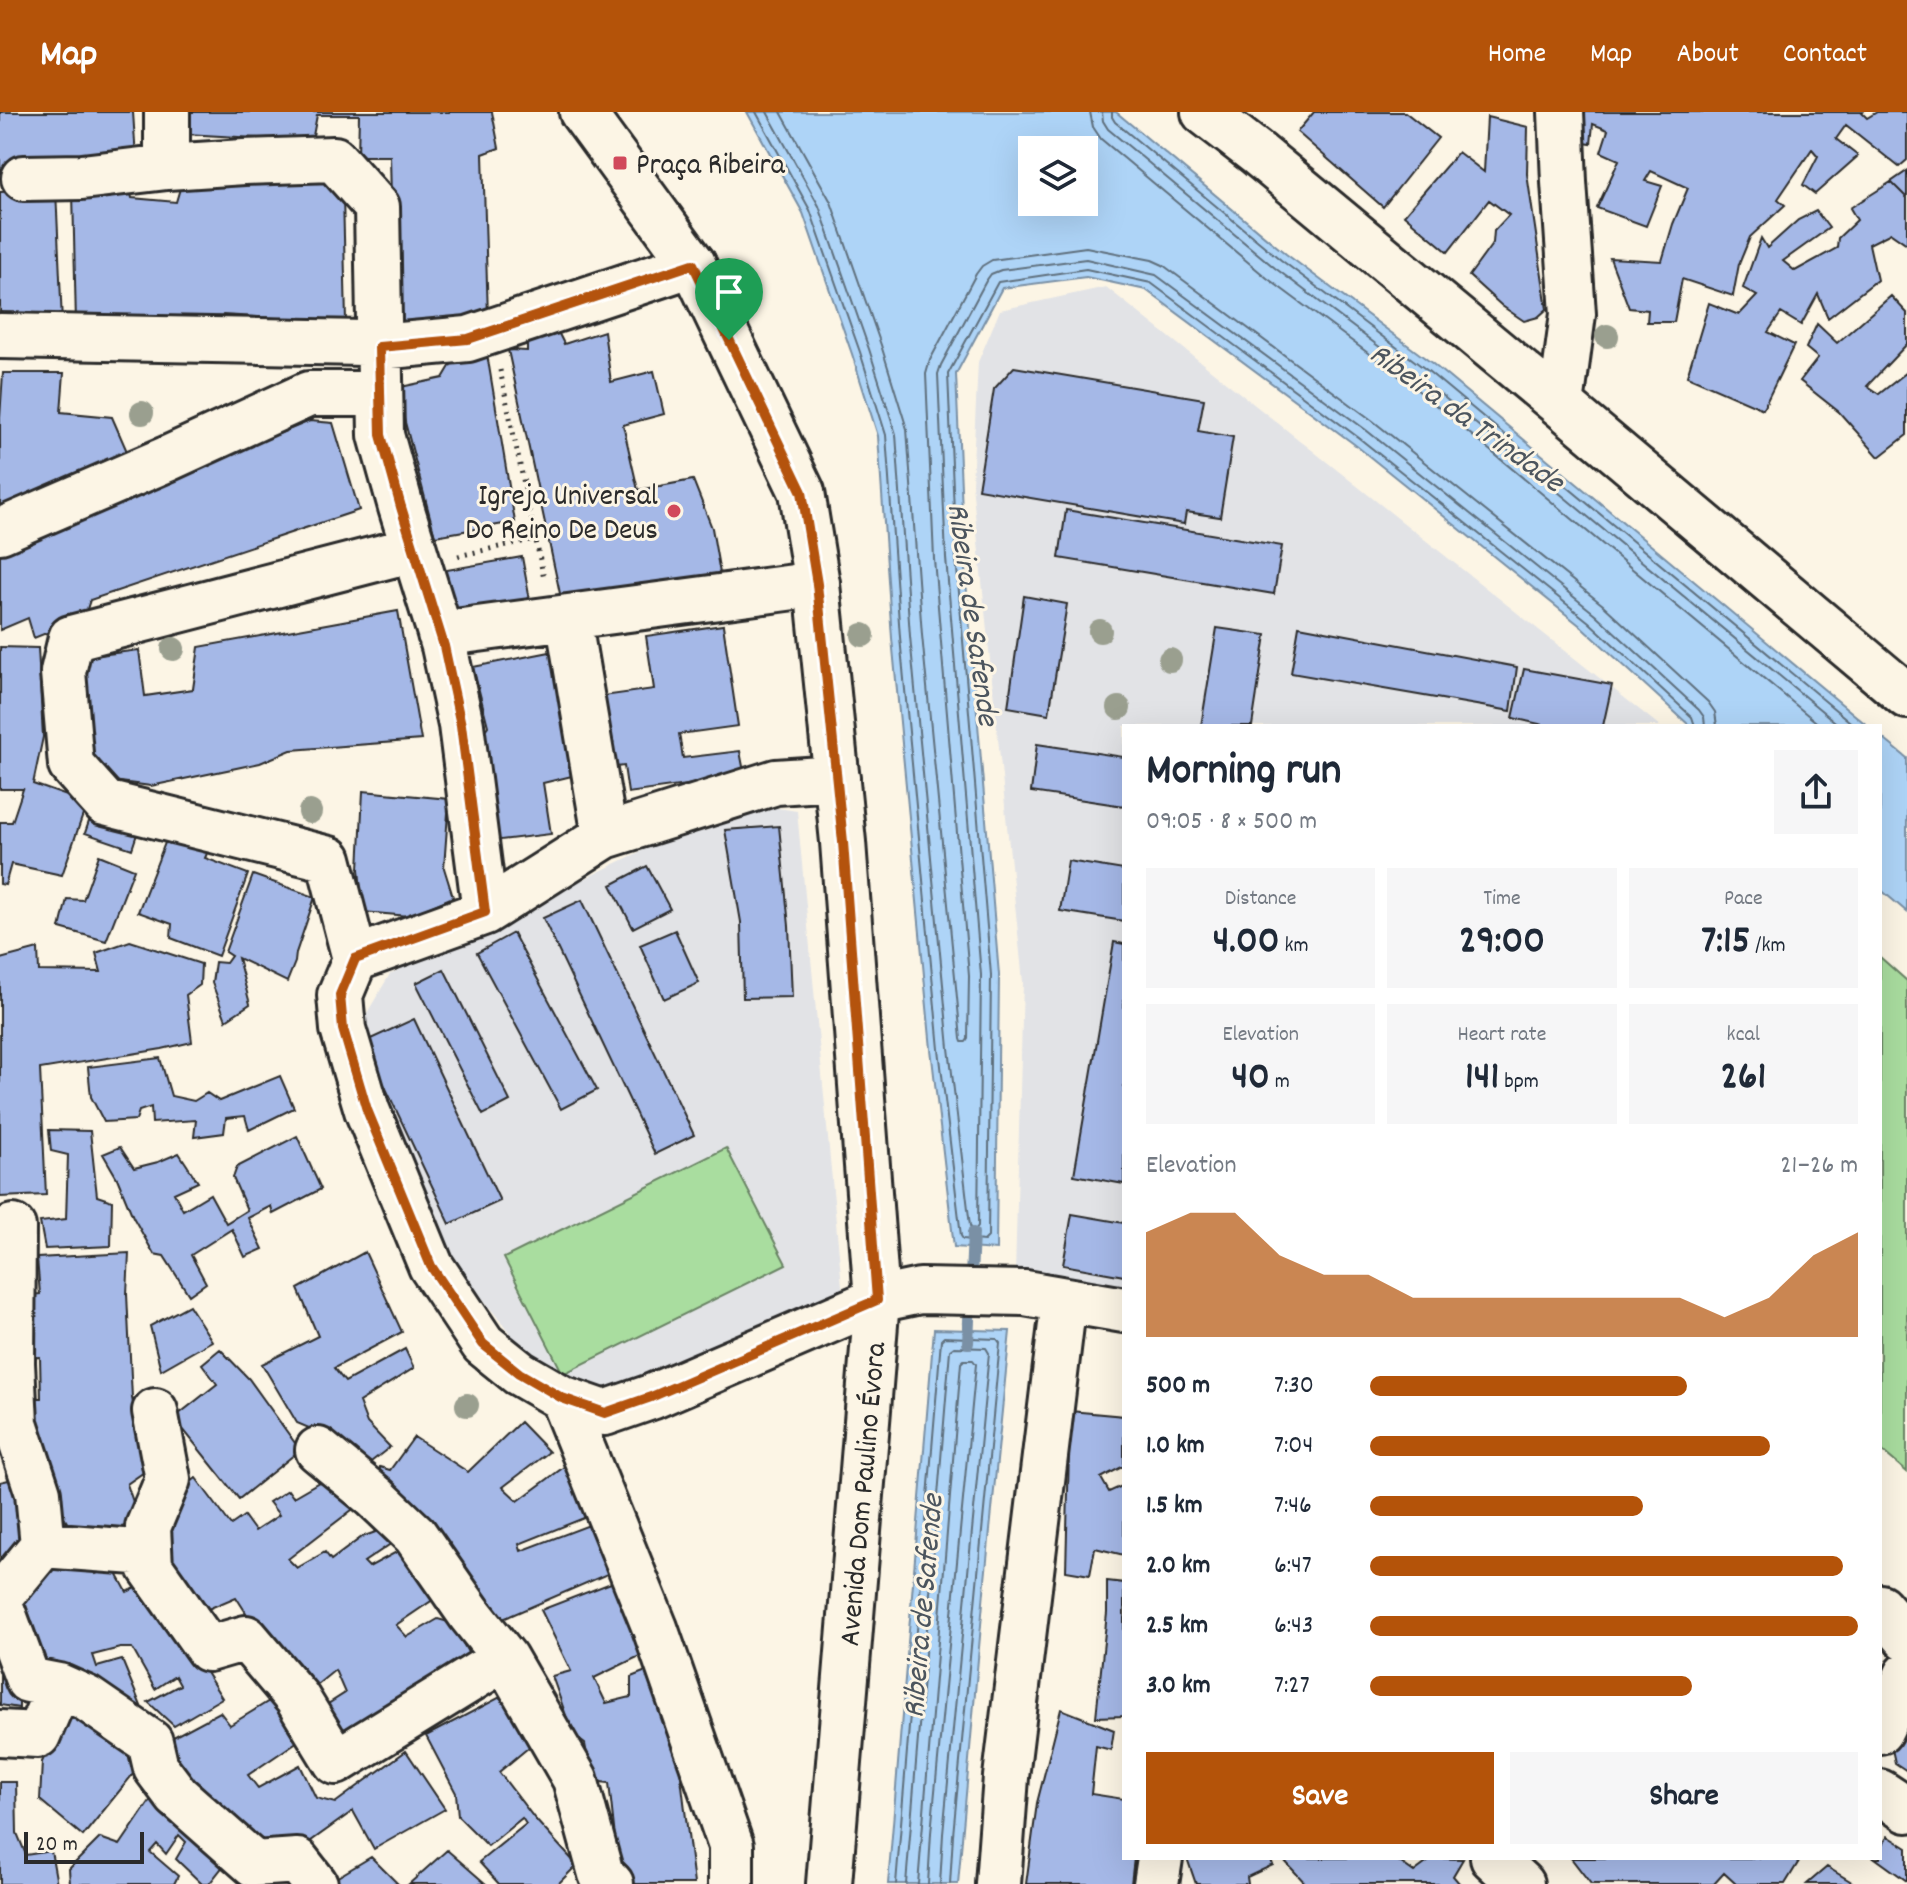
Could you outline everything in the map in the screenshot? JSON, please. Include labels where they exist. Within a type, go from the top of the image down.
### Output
[{"type":"street","points":[[167,112],[167,167]]},
{"type":"street","name":"Avenida Dom Paulino Évora","points":[[582,112],[693,264],[802,492],[817,584],[837,778],[877,1300],[829,1884]]},
{"type":"street","points":[[1204,112],[1561,405],[1907,696]]},
{"type":"street","points":[[1561,112],[1573,314],[1561,405]]},
{"type":"street","points":[[24,178],[82,177],[167,167],[334,159],[377,207],[381,435],[440,634],[461,725],[485,912]]},
{"type":"street","points":[[0,336],[364,343],[379,347],[468,339],[693,264]]},
{"type":"street","points":[[0,531],[309,394],[380,394]]},
{"type":"street","points":[[416,557],[71,638],[63,672],[71,765],[105,803],[329,859],[355,959],[340,995],[343,1029],[367,1110],[431,1266],[483,1344],[519,1373],[562,1398],[605,1413],[651,1397],[877,1300],[920,1291],[1045,1296],[1122,1310]]},
{"type":"street","points":[[440,634],[817,584]]},
{"type":"street","points":[[560,618],[605,836]]},
{"type":"street","points":[[355,959],[485,912],[605,836],[776,782],[837,778]]},
{"type":"street","points":[[0,1597],[43,1545],[38,1493],[15,1423],[6,1362],[13,1227]]},
{"type":"street","points":[[998,1884],[1045,1296]]},
{"type":"street","points":[[562,1398],[655,1628],[731,1846],[731,1884]]},
{"type":"street","points":[[155,1411],[168,1479],[148,1527],[150,1567],[208,1649],[246,1638],[297,1698],[336,1762],[505,1658]]},
{"type":"street","points":[[318,1450],[415,1535],[505,1658],[575,1779],[601,1874],[611,1884]]},
{"type":"street","points":[[43,1545],[149,1553]]},
{"type":"street","points":[[0,1604],[28,1680],[59,1686],[86,1698],[150,1742],[156,1768],[177,1796],[254,1864],[297,1861],[315,1884]]},
{"type":"street","points":[[1882,1609],[1907,1639]]},
{"type":"street","points":[[1882,1727],[1907,1675]]},
{"type":"street","points":[[0,1733],[38,1735],[59,1686]]},
{"type":"street","points":[[1882,1793],[1907,1810]]},
{"type":"street","points":[[1156,1884],[1160,1860]]},
{"type":"path","points":[[492,331],[535,539],[560,618]]},
{"type":"path","points":[[416,557],[535,539]]},
{"type":"shaded area","points":[[1106,287],[1657,724],[1122,724],[1122,1292],[1015,1275],[1023,982],[972,484],[978,362],[1000,310]]},
{"type":"shaded area","points":[[765,806],[797,811],[843,1296],[602,1394],[533,1362],[448,1255],[357,1030],[390,974],[680,832]]},
{"type":"green space","points":[[1882,959],[1907,981],[1907,1472],[1882,1451]]},
{"type":"green space","points":[[726,1148],[786,1264],[563,1374],[504,1258]]},
{"type":"water","name":"Ribeira da Trindade","points":[[747,112],[1116,112],[1286,254],[1433,364],[1866,724],[1688,724],[1583,628],[1354,444],[1146,290],[1086,277],[1002,288],[956,374],[964,557],[999,975],[996,1250],[954,1247],[931,1049],[892,638],[878,436],[803,213]]},
{"type":"water","points":[[1882,738],[1907,758],[1907,912],[1882,891]]},
{"type":"water","name":"Ribeira de Safende","points":[[934,1329],[1010,1331],[958,1884],[888,1884]]},
{"type":"building","points":[[0,112],[133,112],[136,158],[0,170]]},
{"type":"building","points":[[186,112],[492,112],[499,148],[483,154],[488,317],[394,324],[390,156],[358,156],[359,115],[317,115],[312,141],[186,134]]},
{"type":"building","points":[[1314,112],[1405,112],[1438,138],[1383,207],[1297,132]]},
{"type":"building","points":[[1580,112],[1863,112],[1867,118],[1877,112],[1907,112],[1907,160],[1899,167],[1846,125],[1836,139],[1858,156],[1815,194],[1803,185],[1818,156],[1812,149],[1778,199],[1785,205],[1750,237],[1739,264],[1733,296],[1682,279],[1674,322],[1647,322],[1648,310],[1629,308],[1610,258],[1662,261],[1688,188],[1651,171],[1645,181],[1662,186],[1646,226],[1597,208],[1619,160],[1601,152],[1608,130],[1593,124],[1591,144],[1578,142]]},
{"type":"building","points":[[1487,117],[1528,127],[1527,174],[1547,309],[1538,317],[1524,321],[1469,276],[1493,243],[1494,231],[1509,215],[1489,200],[1448,252],[1404,215],[1458,152],[1484,172]]},
{"type":"building","points":[[1907,171],[1907,198],[1891,182]]},
{"type":"building","points":[[321,176],[343,194],[346,322],[223,315],[215,329],[76,324],[73,191],[130,190],[132,198],[176,202],[181,185]]},
{"type":"building","points":[[1891,182],[1907,198],[1907,244],[1891,233],[1869,244],[1877,280],[1828,318],[1818,294],[1801,325],[1781,313],[1768,332],[1794,345],[1763,409],[1687,376],[1709,303],[1739,315],[1757,296],[1743,288],[1761,238],[1767,248],[1798,220],[1816,211],[1829,228],[1783,261],[1795,271],[1837,248],[1838,238],[1857,220],[1850,208]]},
{"type":"building","points":[[56,190],[62,322],[0,323],[0,192]]},
{"type":"building","points":[[1891,296],[1907,313],[1907,344],[1867,386],[1879,394],[1907,372],[1907,435],[1879,457],[1839,412],[1800,381],[1818,358],[1806,348],[1817,324],[1837,343]]},
{"type":"building","points":[[554,324],[564,344],[604,331],[611,382],[654,371],[664,414],[623,425],[638,490],[693,480],[712,528],[721,579],[562,603],[508,350],[527,351],[527,336]]},
{"type":"building","points":[[487,354],[515,522],[435,536],[396,388],[443,378],[452,363]]},
{"type":"building","points":[[1014,367],[1204,399],[1198,431],[1233,437],[1220,517],[1186,512],[1184,524],[978,489],[994,389]]},
{"type":"building","points":[[3,373],[64,373],[61,412],[112,417],[129,456],[0,523]]},
{"type":"building","points":[[310,421],[333,423],[359,510],[90,600],[84,618],[34,638],[28,618],[0,630],[0,545],[185,468]]},
{"type":"building","points":[[1066,510],[1282,546],[1274,594],[1059,558]]},
{"type":"building","points":[[522,557],[531,606],[450,619],[441,571]]},
{"type":"building","points":[[1024,596],[1067,604],[1049,714],[1008,707]]},
{"type":"building","points":[[398,611],[421,740],[291,750],[260,763],[151,786],[105,780],[85,758],[79,670],[92,656],[139,650],[145,696],[193,689],[199,647]]},
{"type":"building","points":[[723,625],[738,726],[679,734],[683,758],[740,751],[745,777],[628,793],[624,766],[607,768],[596,697],[654,689],[646,636]]},
{"type":"building","points":[[1299,626],[1517,667],[1511,711],[1291,673]]},
{"type":"building","points":[[1217,628],[1266,635],[1252,724],[1201,724]]},
{"type":"building","points":[[0,647],[38,648],[43,737],[33,784],[87,803],[62,875],[11,864],[5,885],[0,884],[0,822],[12,822],[23,789],[0,789]]},
{"type":"building","points":[[555,651],[576,775],[543,783],[551,834],[493,841],[477,741],[488,726],[473,667]]},
{"type":"building","points":[[1524,669],[1612,685],[1603,724],[1539,724],[1513,718]]},
{"type":"building","points":[[1037,744],[1122,757],[1122,806],[1031,792]]},
{"type":"building","points":[[363,791],[449,799],[444,868],[453,897],[409,916],[363,912],[359,869]]},
{"type":"building","points":[[93,810],[140,825],[132,849],[85,833]]},
{"type":"building","points":[[779,826],[792,997],[743,998],[741,922],[725,830]]},
{"type":"building","points":[[170,830],[212,842],[205,858],[248,874],[218,956],[171,938],[172,924],[138,912]]},
{"type":"building","points":[[99,855],[134,869],[106,941],[60,928],[67,899],[83,900]]},
{"type":"building","points":[[1068,861],[1122,870],[1122,921],[1060,911]]},
{"type":"building","points":[[647,866],[670,909],[633,928],[611,885]]},
{"type":"building","points":[[253,875],[315,897],[287,982],[238,958],[250,1004],[226,1020],[212,983],[215,962],[226,963],[231,956],[225,952]]},
{"type":"building","points":[[582,900],[694,1135],[655,1154],[543,918]]},
{"type":"building","points":[[675,930],[699,983],[664,999],[640,945]]},
{"type":"building","points":[[513,933],[597,1090],[561,1109],[477,953]]},
{"type":"building","points":[[130,941],[201,964],[200,985],[186,995],[192,1042],[40,1069],[46,1195],[0,1197],[0,959],[38,949],[39,971],[101,972],[96,953]]},
{"type":"building","points":[[1114,942],[1122,944],[1122,1184],[1074,1175]]},
{"type":"building","points":[[444,969],[510,1101],[483,1115],[416,983]]},
{"type":"building","points":[[414,1019],[500,1201],[450,1224],[364,1042]]},
{"type":"building","points":[[160,1058],[171,1096],[194,1101],[207,1093],[219,1101],[280,1076],[294,1108],[249,1130],[245,1116],[226,1118],[224,1133],[194,1137],[196,1120],[152,1123],[151,1107],[139,1111],[136,1120],[104,1122],[91,1097],[88,1067]]},
{"type":"building","points":[[49,1130],[90,1131],[97,1196],[112,1201],[111,1246],[45,1249],[40,1222],[66,1219],[68,1155],[51,1151]]},
{"type":"building","points":[[297,1136],[321,1189],[273,1214],[271,1206],[248,1218],[263,1249],[245,1257],[232,1229],[191,1255],[206,1283],[189,1295],[164,1256],[154,1254],[103,1154],[120,1147],[134,1168],[179,1153],[198,1182],[174,1193],[183,1210],[210,1194],[226,1223],[247,1210],[233,1178],[237,1167]]},
{"type":"building","points":[[1072,1214],[1122,1223],[1122,1276],[1063,1265]]},
{"type":"building","points":[[365,1252],[402,1332],[334,1368],[345,1382],[405,1349],[414,1368],[359,1402],[367,1423],[390,1447],[362,1469],[314,1430],[297,1423],[262,1364],[318,1336],[298,1289]]},
{"type":"building","points":[[129,1253],[127,1294],[132,1398],[147,1470],[127,1484],[138,1517],[99,1542],[74,1534],[62,1514],[27,1430],[32,1398],[41,1398],[40,1357],[26,1358],[29,1295],[40,1294],[37,1258]]},
{"type":"building","points":[[189,1305],[212,1341],[161,1370],[150,1326]]},
{"type":"building","points":[[220,1349],[249,1379],[300,1450],[239,1499],[174,1418],[217,1384],[202,1364]]},
{"type":"building","points":[[1070,1411],[1122,1416],[1122,1467],[1101,1478],[1109,1492],[1122,1486],[1122,1555],[1095,1548],[1090,1575],[1066,1571]]},
{"type":"building","points":[[520,1422],[549,1452],[503,1487],[518,1501],[564,1467],[576,1474],[594,1514],[519,1544],[521,1551],[597,1522],[612,1572],[489,1625],[379,1481],[380,1467],[390,1470],[414,1437],[468,1472]]},
{"type":"building","points":[[196,1478],[231,1525],[244,1516],[255,1531],[279,1515],[269,1502],[288,1490],[293,1497],[326,1478],[361,1503],[288,1559],[297,1568],[325,1552],[331,1560],[362,1537],[381,1530],[392,1543],[364,1562],[369,1567],[402,1549],[440,1595],[396,1625],[407,1637],[438,1619],[452,1623],[471,1658],[339,1738],[317,1711],[345,1693],[335,1670],[308,1692],[278,1663],[236,1597],[201,1612],[166,1566],[171,1499]]},
{"type":"building","points":[[13,1479],[30,1535],[0,1571],[0,1482]]},
{"type":"building","points":[[85,1554],[96,1574],[113,1566],[127,1592],[149,1582],[222,1698],[174,1726],[148,1702],[180,1685],[175,1676],[155,1689],[132,1648],[93,1655],[97,1667],[122,1660],[141,1706],[129,1715],[38,1672],[12,1600],[33,1572]]},
{"type":"building","points":[[616,1581],[650,1651],[594,1678],[606,1703],[631,1697],[631,1677],[651,1669],[677,1744],[694,1884],[626,1884],[619,1874],[609,1783],[592,1781],[585,1744],[573,1735],[552,1676],[571,1671],[541,1610]]},
{"type":"building","points":[[1107,1581],[1122,1583],[1122,1716],[1096,1717],[1107,1613]]},
{"type":"building","points":[[0,1642],[19,1688],[19,1708],[0,1705]]},
{"type":"building","points":[[506,1694],[534,1743],[499,1772],[535,1819],[577,1865],[558,1884],[499,1884],[479,1862],[526,1824],[522,1818],[488,1846],[458,1816],[456,1793],[426,1736]]},
{"type":"building","points":[[279,1695],[304,1737],[248,1775],[258,1788],[300,1765],[316,1798],[335,1803],[406,1751],[445,1809],[374,1849],[353,1811],[311,1841],[267,1849],[191,1792],[162,1743],[220,1712],[230,1725]]},
{"type":"building","points":[[70,1700],[146,1758],[83,1836],[40,1800],[42,1762]]},
{"type":"building","points":[[1907,1707],[1907,1771],[1895,1763],[1890,1740]]},
{"type":"building","points":[[1061,1709],[1114,1730],[1111,1750],[1096,1746],[1091,1794],[1122,1799],[1122,1860],[1134,1860],[1131,1884],[1026,1884],[1037,1803]]},
{"type":"building","points":[[0,1782],[16,1782],[17,1833],[26,1855],[51,1851],[57,1884],[0,1884]]},
{"type":"building","points":[[158,1789],[231,1856],[209,1884],[202,1884],[176,1859],[186,1842],[179,1835],[166,1854],[157,1844],[150,1852],[178,1876],[174,1884],[70,1884],[69,1869],[100,1838],[120,1845]]},
{"type":"building","points":[[1888,1836],[1907,1848],[1907,1881],[1878,1860],[1882,1860],[1882,1845]]},
{"type":"building","points":[[447,1850],[486,1884],[409,1884]]},
{"type":"building","points":[[371,1857],[398,1884],[326,1884]]},
{"type":"building","points":[[1188,1860],[1271,1860],[1273,1865],[1247,1877],[1248,1884],[1196,1884]]},
{"type":"building","points":[[1284,1860],[1397,1860],[1414,1872],[1430,1860],[1462,1860],[1453,1876],[1460,1884],[1306,1884]]},
{"type":"building","points":[[1573,1860],[1800,1860],[1785,1884],[1736,1884],[1724,1873],[1714,1884],[1591,1884]]},
{"type":"building","points":[[1827,1867],[1855,1884],[1807,1884]]},
{"type":"waterway","points":[[968,1343],[973,1233]]},
{"type":"place","name":"Praça Ribeira","points":[[620,163]]},
{"type":"place","name":"Igreja Universal Do Reino De Deus","points":[[674,511]]},
{"type":"route","points":[[693,264],[729,340],[802,492],[817,584],[843,842],[877,1300],[651,1397],[605,1413],[562,1398],[519,1373],[483,1344],[431,1266],[367,1110],[343,1029],[340,995],[355,959],[485,912],[461,725],[444,646],[381,435],[379,347],[468,339],[693,264]]}]
